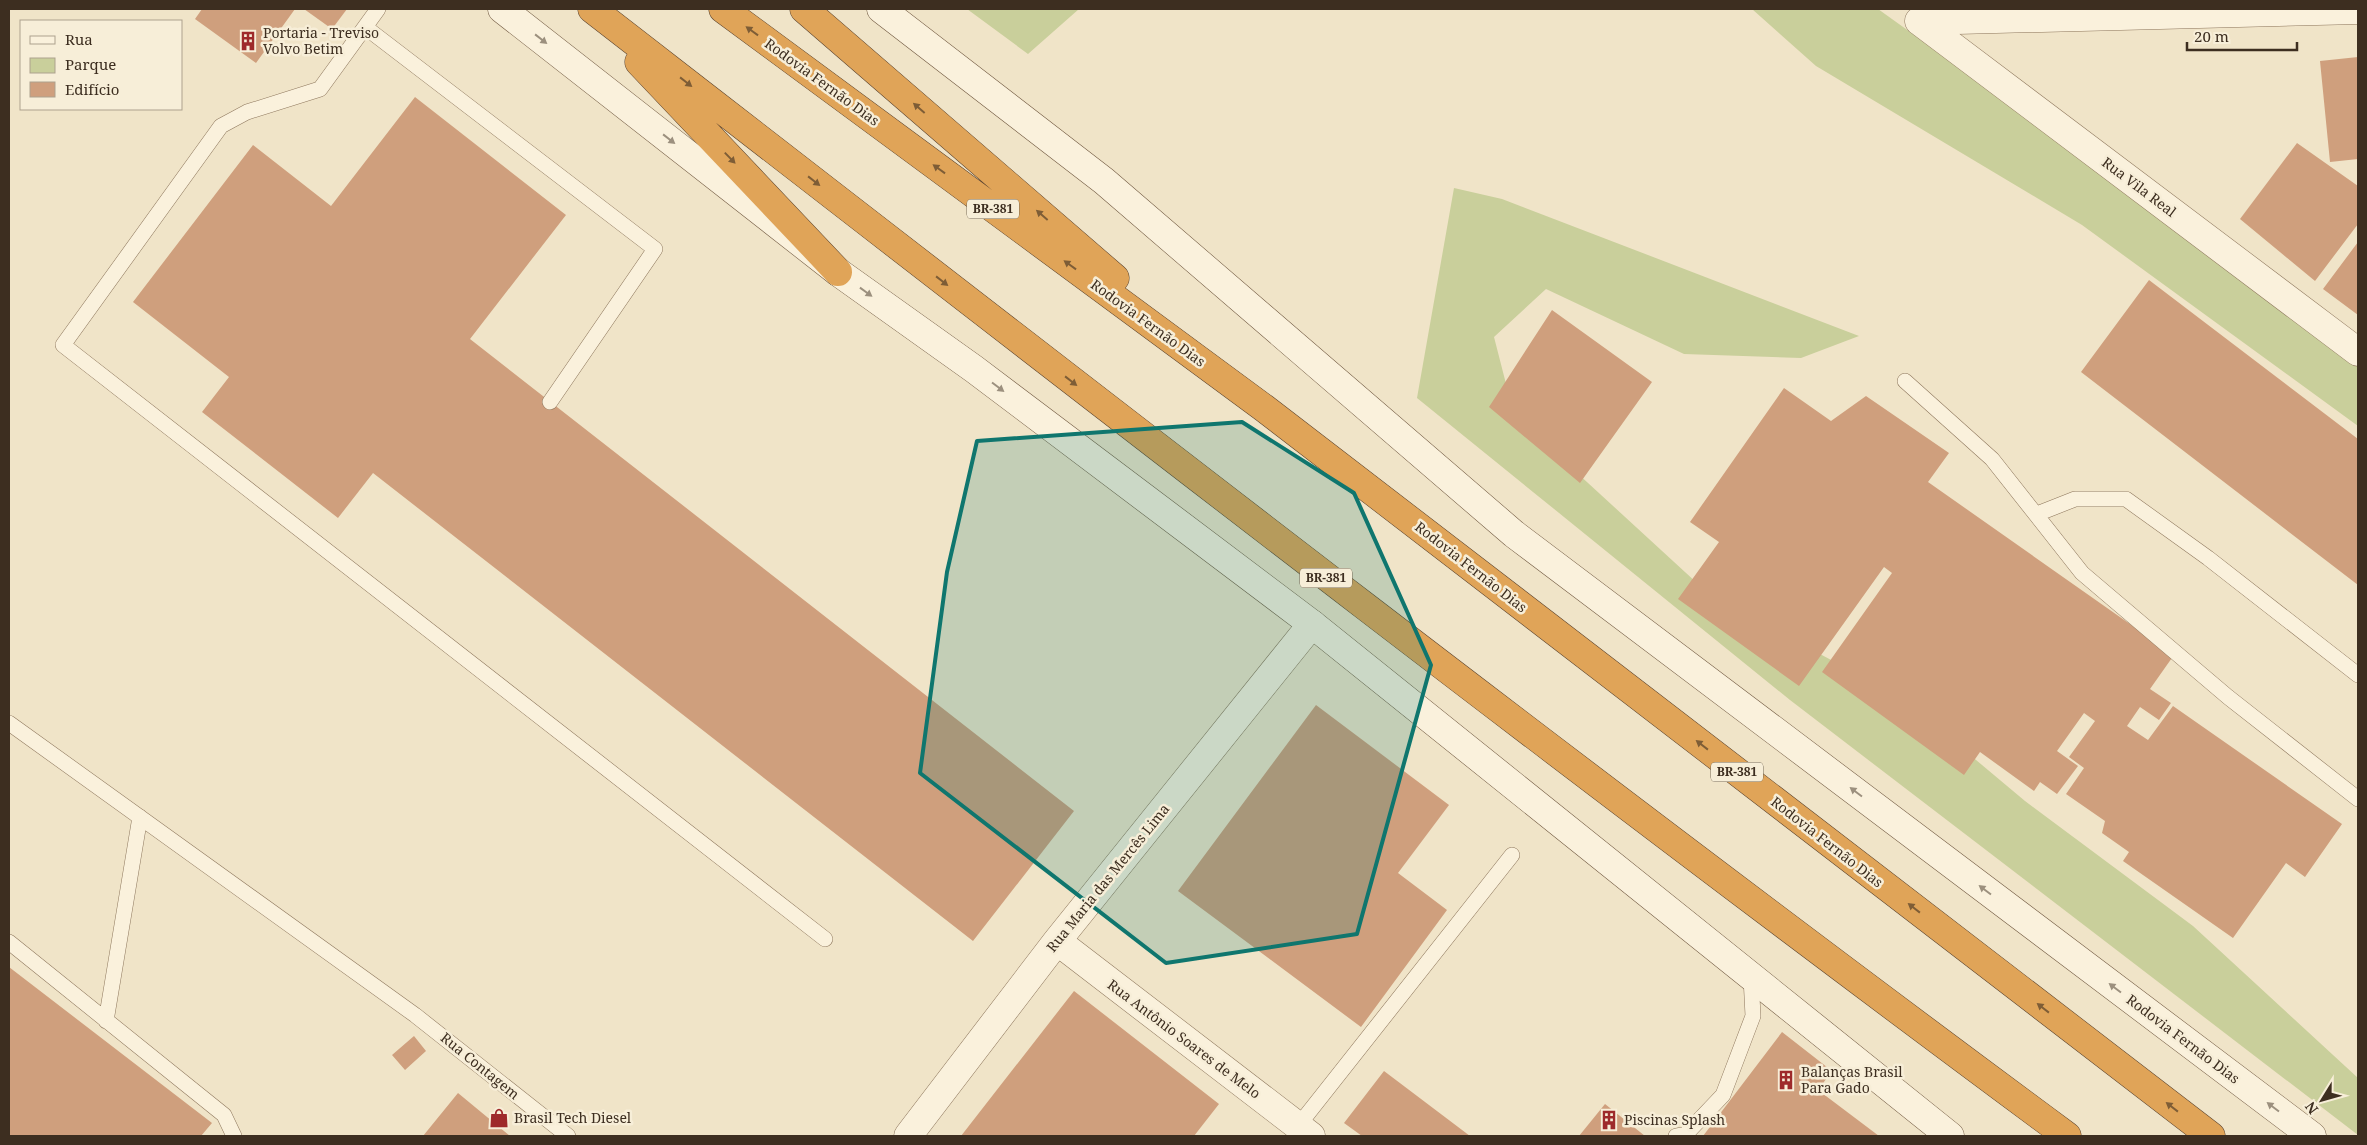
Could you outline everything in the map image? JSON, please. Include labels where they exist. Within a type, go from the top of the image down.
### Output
[{"type":"highway","points":[[588,9],[838,272]]},
{"type":"highway","name":"BR-381","points":[[592,9],[1264,531],[2067,1136]]},
{"type":"highway","name":"Rodovia Fernão Dias","points":[[723,9],[1277,418],[2211,1136]]},
{"type":"highway","points":[[804,9],[1277,418]]},
{"type":"main road","points":[[502,9],[838,272],[974,369],[1312,624],[1950,1136]]},
{"type":"main road","name":"Rodovia Fernão Dias","points":[[880,9],[1104,181],[1514,534],[2312,1136]]},
{"type":"main road","name":"Rua Vila Real","points":[[2358,10],[1919,22],[2358,352]]},
{"type":"main road","name":"Rua Maria das Mercês Lima","points":[[908,1136],[1057,941],[1312,624]]},
{"type":"main road","name":"Rua Antônio Soares de Melo","points":[[1057,941],[1305,1131]]},
{"type":"lane","points":[[378,9],[320,89],[247,112],[221,126],[62,345],[825,939]]},
{"type":"lane","points":[[365,27],[655,249],[550,402]]},
{"type":"lane","points":[[1905,381],[1992,459],[2082,573],[2228,697],[2358,799]]},
{"type":"lane","points":[[2036,514],[2075,499],[2126,499],[2208,558],[2358,675]]},
{"type":"lane","name":"Rua Contagem","points":[[9,723],[415,1015],[568,1136]]},
{"type":"lane","points":[[106,1021],[140,816]]},
{"type":"lane","points":[[1305,1131],[1512,855]]},
{"type":"lane","points":[[9,942],[224,1115],[234,1136]]},
{"type":"lane","points":[[1676,1136],[1686,1134],[1723,1095],[1753,1016],[1751,977]]},
{"type":"highlighted area","points":[[1242,422],[1354,493],[1431,665],[1357,934],[1166,963],[920,773],[947,572],[977,441]]},
{"type":"green space","points":[[967,9],[1079,9],[1028,54]]},
{"type":"green space","points":[[1752,9],[1878,9],[2198,238],[2358,356],[2358,426],[2082,225],[1816,66]]},
{"type":"green space","points":[[1454,188],[1502,199],[1859,336],[1801,358],[1684,354],[1546,289],[1494,337],[1514,415],[1710,595],[1902,698],[2025,801],[2193,926],[2358,1078],[2358,1135],[1790,700],[1417,398]]},
{"type":"building","name":"Portaria - Treviso Volvo Betim","points":[[202,9],[295,9],[256,63],[195,19]]},
{"type":"building","name":"Portaria - Treviso Volvo Betim","points":[[304,9],[347,9],[332,29]]},
{"type":"building","points":[[2358,57],[2358,159],[2330,162],[2320,61]]},
{"type":"building","points":[[415,97],[566,215],[470,339],[1074,811],[973,941],[373,473],[338,518],[202,412],[229,377],[133,302],[253,145],[331,206]]},
{"type":"building","points":[[2297,143],[2358,186],[2358,224],[2315,281],[2240,219]]},
{"type":"building","points":[[2358,242],[2358,315],[2323,289]]},
{"type":"building","points":[[2149,280],[2358,439],[2358,585],[2081,372]]},
{"type":"building","points":[[1552,310],[1652,382],[1580,483],[1489,407]]},
{"type":"building","points":[[1784,388],[1831,421],[1866,396],[1949,453],[1928,482],[2174,655],[2150,689],[2171,703],[2159,720],[2140,707],[2127,726],[2148,740],[2173,706],[2342,824],[2305,877],[2286,863],[2233,938],[2123,861],[2129,852],[2102,833],[2105,821],[2066,794],[2084,768],[2069,757],[2095,721],[2084,713],[2057,751],[2078,766],[2057,794],[2040,782],[2034,791],[1980,752],[1964,775],[1822,672],[1892,573],[1884,567],[1799,686],[1678,599],[1719,542],[1690,522]]},
{"type":"building","points":[[1316,705],[1449,805],[1398,873],[1447,910],[1361,1027],[1178,891]]},
{"type":"building","points":[[9,967],[212,1123],[201,1136],[9,1136]]},
{"type":"building","points":[[1074,991],[1219,1104],[1194,1136],[961,1136]]},
{"type":"building","name":"Balanças Brasil Para Gado","points":[[1782,1032],[1832,1071],[1818,1090],[1879,1136],[1703,1136]]},
{"type":"building","points":[[414,1036],[426,1051],[405,1070],[392,1055]]},
{"type":"building","points":[[1384,1071],[1470,1136],[1362,1136],[1344,1123]]},
{"type":"building","points":[[458,1093],[510,1136],[423,1136]]},
{"type":"building","name":"Piscinas Splash","points":[[1605,1104],[1645,1136],[1579,1136]]},
{"type":"place","name":"Portaria - Treviso Volvo Betim","points":[[248,41]]},
{"type":"place","name":"Balanças Brasil Para Gado","points":[[1786,1080]]},
{"type":"place","name":"Brasil Tech Diesel","points":[[499,1118]]},
{"type":"place","name":"Piscinas Splash","points":[[1609,1120]]}]
